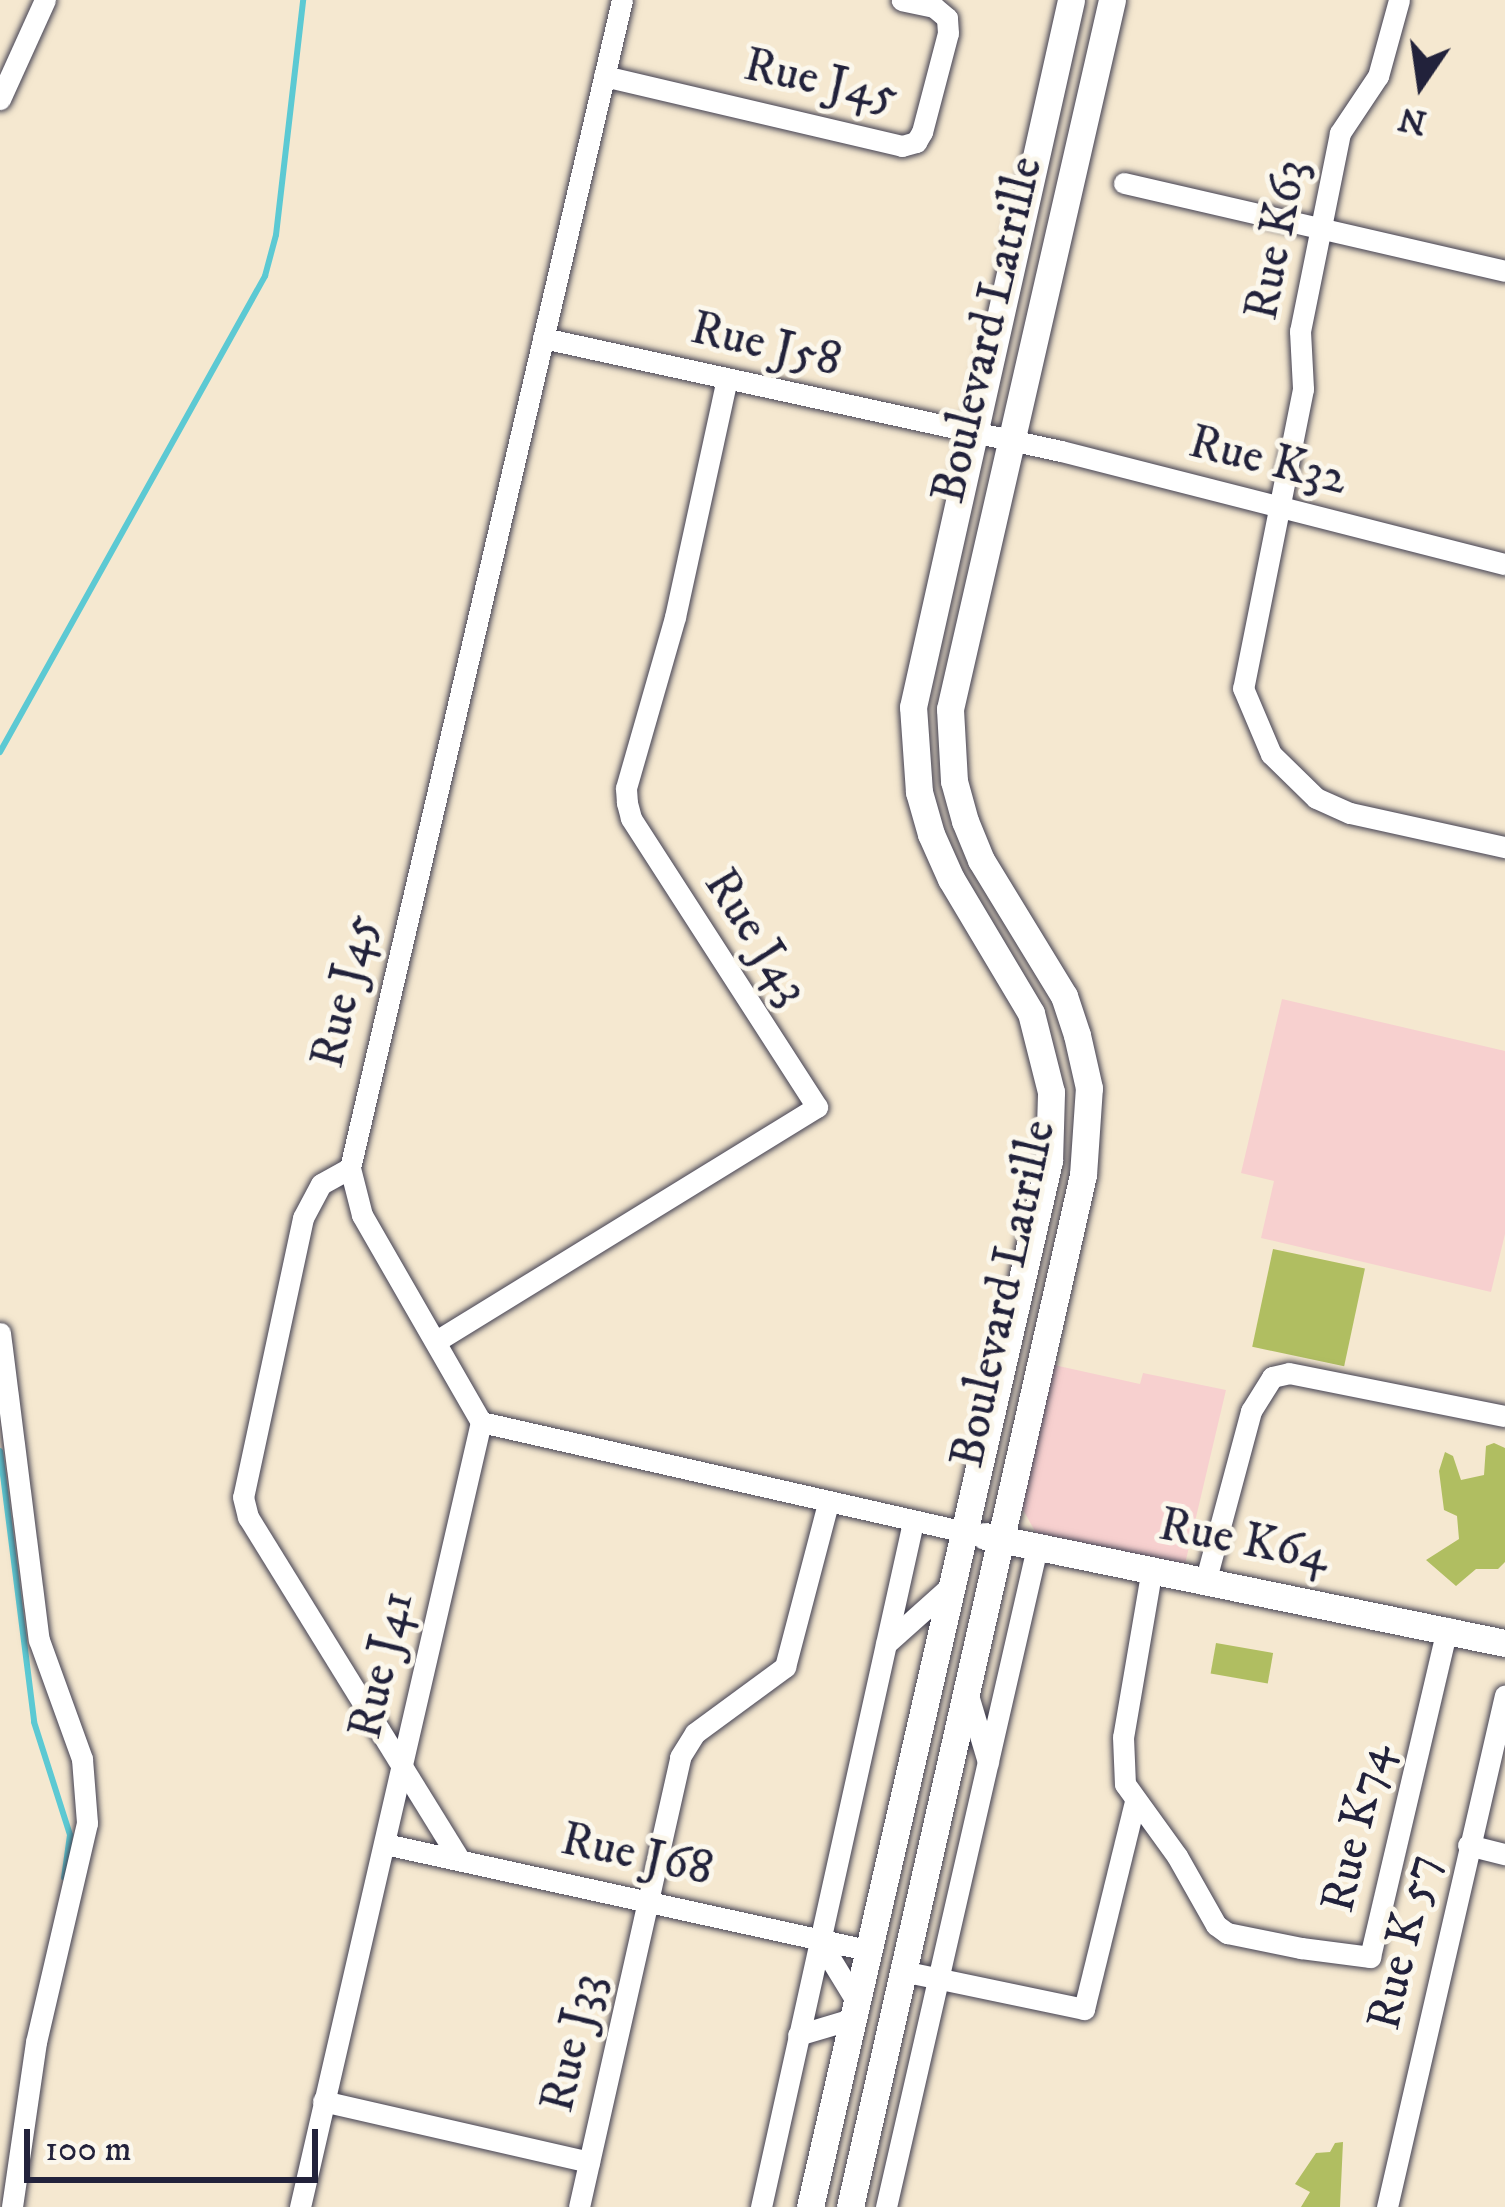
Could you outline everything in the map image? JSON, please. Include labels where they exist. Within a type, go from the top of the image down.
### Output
[{"type":"main road","name":"Boulevard Latrille","points":[[810,2207],[1049,1161],[1051,1092],[1031,1013],[951,880],[919,792],[914,750],[919,664],[1070,0]]},
{"type":"main road","name":"Boulevard Latrille","points":[[850,2207],[907,1972],[1083,1175],[1089,1088],[1064,996],[981,860],[964,821],[951,762],[950,710],[1112,0]]},
{"type":"main road","name":"Rue K64","points":[[964,1532],[1505,1642]]},
{"type":"street","points":[[0,99],[45,0]]},
{"type":"street","name":"Rue J45","points":[[350,1168],[622,0]]},
{"type":"street","name":"Rue J45","points":[[604,76],[902,146],[916,142],[922,132],[948,33],[947,18],[934,7],[902,0]]},
{"type":"street","name":"Rue K63","points":[[1399,0],[1378,76],[1340,133],[1300,331],[1303,389],[1243,688],[1271,754],[1304,790],[1350,812],[1505,847]]},
{"type":"street","points":[[1124,183],[1505,271]]},
{"type":"street","name":"Rue J58","points":[[542,338],[1010,440]]},
{"type":"street","name":"Rue J43","points":[[438,1340],[817,1107],[631,818],[627,803],[626,788],[675,617],[728,379]]},
{"type":"street","name":"Rue K32","points":[[1010,440],[1505,564]]},
{"type":"street","points":[[458,1858],[248,1517],[243,1497],[303,1218],[321,1184],[350,1168],[362,1215],[481,1422],[964,1532]]},
{"type":"street","points":[[0,1333],[39,1640],[82,1759],[87,1823],[36,2042],[12,2207]]},
{"type":"street","points":[[1206,1579],[1251,1411],[1272,1377],[1289,1373],[1505,1416]]},
{"type":"street","name":"Rue J41","points":[[300,2207],[481,1422]]},
{"type":"street","name":"Rue J33","points":[[578,2207],[684,1745],[785,1667],[828,1503]]},
{"type":"street","points":[[761,2207],[913,1522]]},
{"type":"street","points":[[886,2207],[1037,1547]]},
{"type":"street","points":[[907,1972],[1084,2009],[1135,1802],[1125,1784],[1121,1753],[1153,1568]]},
{"type":"street","points":[[886,1644],[952,1585]]},
{"type":"street","name":"Rue K74","points":[[1135,1802],[1177,1856],[1222,1930],[1368,1960],[1447,1628]]},
{"type":"street","points":[[967,1691],[988,1763]]},
{"type":"street","name":"Rue K 57","points":[[1387,2207],[1505,1695]]},
{"type":"street","name":"Rue J68","points":[[385,1844],[649,1898],[871,1951]]},
{"type":"street","points":[[1468,1845],[1505,1854]]},
{"type":"street","points":[[798,2035],[856,2011],[819,1940]]},
{"type":"street","points":[[323,2101],[589,2162]]},
{"type":"shaded area","points":[[1282,999],[1505,1051],[1505,1234],[1491,1292],[1261,1238],[1274,1181],[1241,1173]]},
{"type":"shaded area","points":[[1054,1365],[1140,1384],[1143,1373],[1226,1390],[1185,1564],[1036,1533],[1022,1508]]},
{"type":"green space","points":[[1273,1249],[1365,1269],[1344,1366],[1252,1347]]},
{"type":"green space","points":[[1494,1443],[1505,1448],[1505,1562],[1498,1569],[1476,1569],[1456,1586],[1426,1560],[1459,1539],[1457,1516],[1444,1510],[1439,1471],[1445,1452],[1453,1456],[1461,1480],[1484,1475],[1486,1446]]},
{"type":"green space","points":[[1216,1643],[1273,1653],[1268,1684],[1211,1674]]},
{"type":"green space","points":[[1343,2142],[1340,2207],[1301,2207],[1310,2192],[1295,2184],[1316,2153],[1330,2152],[1335,2143]]},
{"type":"waterway","points":[[0,752],[265,276],[276,235],[303,0]]},
{"type":"waterway","points":[[0,1451],[34,1722],[70,1835],[64,1878]]}]
